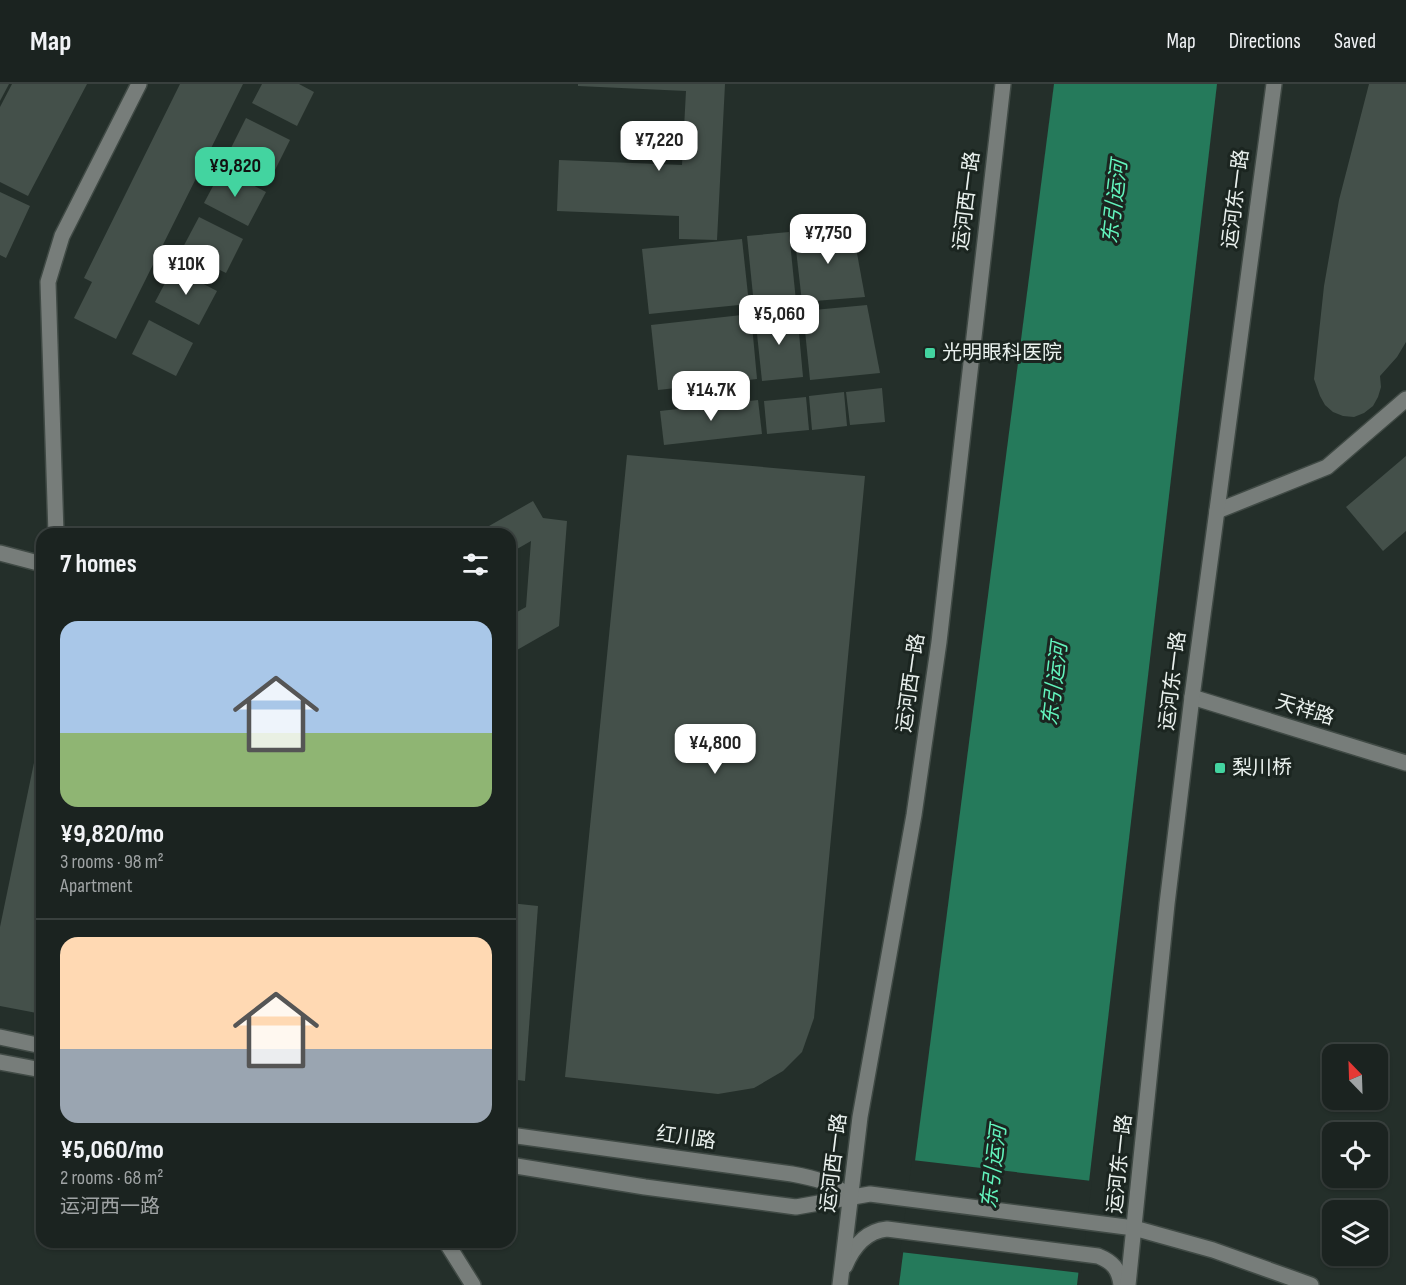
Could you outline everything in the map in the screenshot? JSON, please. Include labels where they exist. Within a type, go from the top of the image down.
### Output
[{"type":"street","points":[[56,528],[48,282],[62,236],[139,84]]},
{"type":"street","name":"运河西一路","points":[[840,1282],[860,1117],[914,816],[939,642],[1003,84]]},
{"type":"street","name":"运河东一路","points":[[1128,1285],[1167,904],[1192,697],[1274,84]]},
{"type":"street","points":[[1217,511],[1327,467],[1406,399]]},
{"type":"street","points":[[0,553],[36,562]]},
{"type":"street","name":"天祥路","points":[[1192,697],[1406,763]]},
{"type":"street","points":[[0,1037],[36,1045]]},
{"type":"street","points":[[0,1062],[36,1069]]},
{"type":"street","name":"红川路","points":[[516,1136],[792,1174],[819,1179],[836,1186],[850,1197]]},
{"type":"street","points":[[516,1166],[645,1187],[796,1207],[870,1194],[1134,1228],[1213,1250],[1311,1285]]},
{"type":"street","points":[[840,1282],[857,1244],[870,1234],[887,1229],[1098,1256],[1109,1261],[1119,1274],[1121,1285]]},
{"type":"street","points":[[451,1248],[473,1285]]},
{"type":"water","name":"东引运河","points":[[1054,84],[1217,84],[1077,1285],[899,1285]]},
{"type":"pier","points":[[912,1160],[1092,1181],[1081,1273],[900,1252]]},
{"type":"building","points":[[0,84],[9,84],[0,101]]},
{"type":"building","points":[[12,84],[87,84],[28,196],[0,182],[0,107]]},
{"type":"building","points":[[180,84],[243,84],[116,339],[74,318],[92,282],[84,278]]},
{"type":"building","points":[[262,84],[299,84],[314,92],[297,126],[252,103]]},
{"type":"building","points":[[578,84],[725,84],[717,240],[679,239],[679,216],[557,211],[559,160],[682,165],[686,91],[578,86]]},
{"type":"building","points":[[1369,84],[1406,84],[1406,342],[1397,357],[1380,376],[1381,387],[1373,406],[1354,417],[1333,412],[1325,405],[1314,379],[1324,286],[1339,200]]},
{"type":"building","points":[[246,118],[290,140],[273,174],[229,152]]},
{"type":"building","points":[[222,169],[266,192],[248,226],[204,203]]},
{"type":"building","points":[[0,192],[30,206],[6,258],[0,255]]},
{"type":"building","points":[[199,217],[243,239],[226,273],[181,251]]},
{"type":"building","points":[[852,226],[865,297],[802,302],[794,232]]},
{"type":"building","points":[[789,232],[796,301],[754,305],[747,236]]},
{"type":"building","points":[[742,239],[749,304],[649,314],[642,249]]},
{"type":"building","points":[[173,268],[217,291],[199,325],[155,302]]},
{"type":"building","points":[[867,305],[880,373],[810,380],[803,311]]},
{"type":"building","points":[[797,311],[803,377],[762,381],[755,315]]},
{"type":"building","points":[[751,314],[757,379],[658,390],[651,325]]},
{"type":"building","points":[[149,320],[193,343],[176,376],[132,354]]},
{"type":"building","points":[[882,388],[885,422],[850,425],[846,392]]},
{"type":"building","points":[[844,392],[847,426],[812,430],[809,396]]},
{"type":"building","points":[[806,397],[809,430],[767,434],[764,401]]},
{"type":"building","points":[[758,400],[762,434],[664,445],[660,411]]},
{"type":"building","points":[[627,455],[865,476],[814,1018],[802,1052],[783,1071],[754,1088],[718,1094],[565,1077]]},
{"type":"building","points":[[1406,456],[1406,531],[1383,551],[1346,507]]},
{"type":"building","points":[[533,501],[543,518],[567,521],[559,626],[516,651],[516,613],[526,607],[531,541],[516,550],[516,528],[486,528]]},
{"type":"building","points":[[36,753],[36,1013],[0,1006],[0,927]]},
{"type":"building","points":[[516,904],[538,906],[525,1081],[516,1080]]},
{"type":"place","name":"光明眼科医院","points":[[930,353]]},
{"type":"place","name":"梨川桥","points":[[1220,768]]}]
